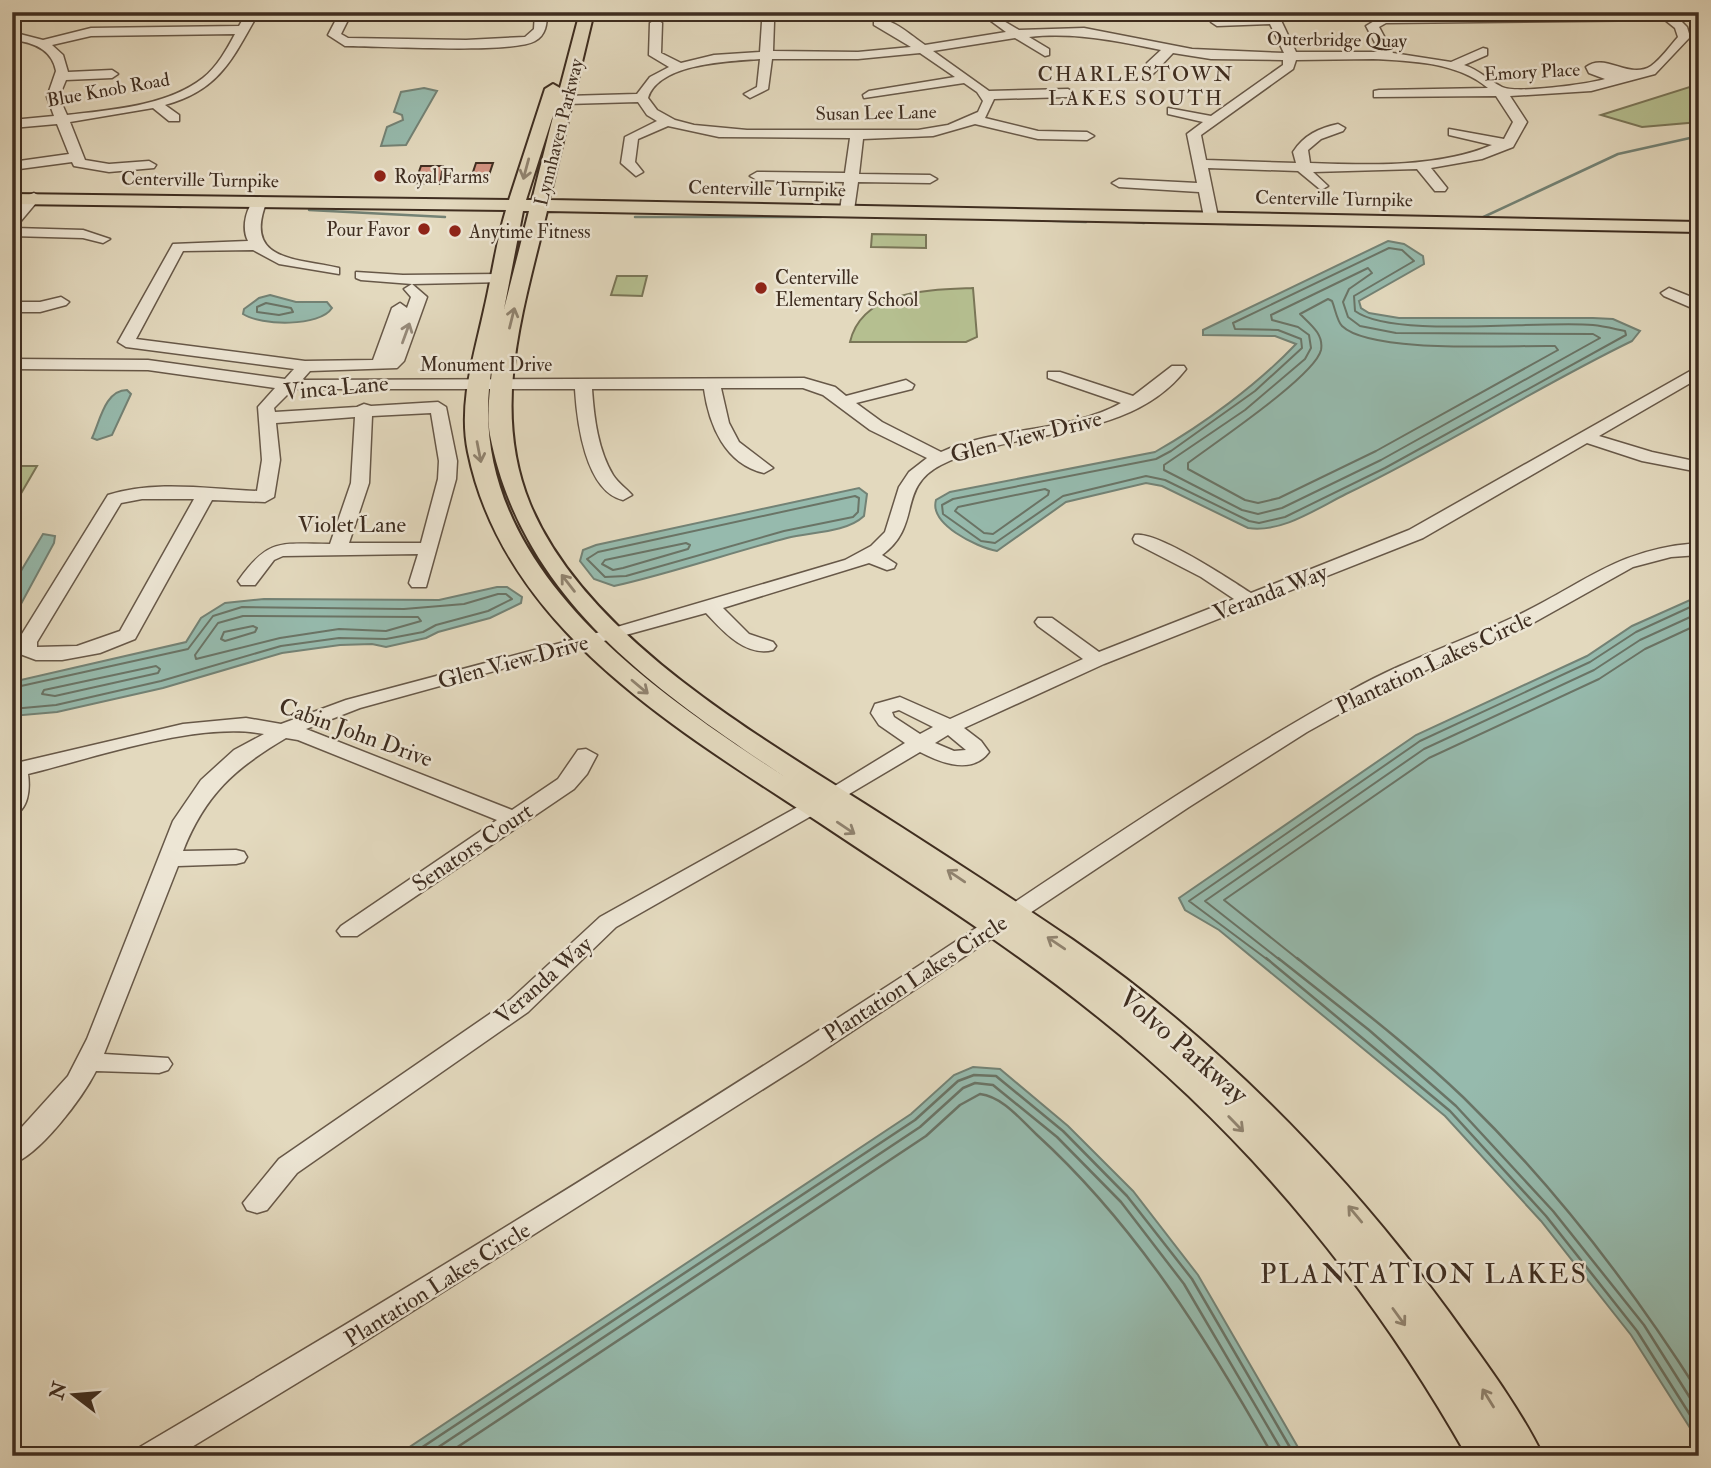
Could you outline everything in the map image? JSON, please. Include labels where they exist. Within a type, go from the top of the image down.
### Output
[{"type":"main road","name":"Lynnhaven Parkway","points":[[572,12],[552,90],[516,205],[500,279],[488,385],[498,436],[516,498],[552,563],[587,607],[602,637],[642,689],[736,744]]},
{"type":"main road","name":"Lynnhaven Parkway","points":[[488,385],[540,206],[587,12]]},
{"type":"main road","name":"Centerville Turnpike","points":[[12,197],[1699,227]]},
{"type":"main road","name":"Volvo Parkway","points":[[736,744],[1003,920],[1098,973],[1177,1035],[1299,1151],[1378,1242],[1462,1357],[1524,1456]]},
{"type":"main road","name":"Volvo Parkway","points":[[1003,920],[1062,973],[1144,1038],[1264,1153],[1372,1280],[1446,1387],[1487,1456]]},
{"type":"street","name":"Blue Knob Road","points":[[12,124],[155,103],[188,92],[207,82],[253,12]]},
{"type":"street","points":[[346,12],[334,35],[345,43],[466,44],[528,40],[535,37],[542,27],[541,12]]},
{"type":"street","points":[[1210,217],[1194,134],[1286,69],[1291,57],[1273,16],[1217,22]]},
{"type":"street","name":"Emory Place","points":[[1379,94],[1574,90],[1634,76],[1658,66],[1684,37],[1681,27],[1668,16]]},
{"type":"street","points":[[1389,57],[1372,26],[1378,20],[1699,16]]},
{"type":"street","points":[[1547,17],[1557,30]]},
{"type":"street","points":[[997,21],[1045,52]]},
{"type":"street","points":[[750,94],[764,87],[768,22]]},
{"type":"street","points":[[878,22],[889,26],[924,49],[986,95],[1068,93]]},
{"type":"street","points":[[656,23],[655,55],[681,67]]},
{"type":"street","name":"Outerbridge Quay","points":[[642,98],[649,84],[681,67],[717,60],[866,55],[1017,34],[1105,28],[1171,49],[1214,56],[1389,57],[1454,65],[1479,75],[1500,93],[1520,122],[1518,133],[1507,144]]},
{"type":"street","points":[[12,36],[44,43],[91,32],[242,30]]},
{"type":"street","points":[[44,43],[61,65],[61,75],[53,97],[82,165],[149,165]]},
{"type":"street","points":[[1153,70],[1153,63],[1171,49]]},
{"type":"street","points":[[1454,65],[1483,52]]},
{"type":"street","points":[[1618,80],[1593,70],[1592,66],[1608,67],[1634,76]]},
{"type":"street","points":[[61,75],[113,74]]},
{"type":"street","points":[[869,95],[967,79]]},
{"type":"street","points":[[975,120],[986,110],[986,95]]},
{"type":"street","points":[[566,100],[642,98],[652,112],[669,121]]},
{"type":"street","points":[[155,103],[174,118]]},
{"type":"street","points":[[1173,111],[1212,120]]},
{"type":"street","points":[[975,120],[1038,135],[1087,136]]},
{"type":"street","name":"Susan Lee Lane","points":[[669,121],[722,133],[857,134],[926,133],[975,120]]},
{"type":"street","points":[[636,172],[628,163],[632,137],[669,121]]},
{"type":"street","points":[[1321,186],[1308,177],[1300,152],[1303,145],[1323,131],[1338,128]]},
{"type":"street","points":[[1454,132],[1507,144]]},
{"type":"street","points":[[847,210],[857,134]]},
{"type":"street","points":[[1199,164],[1422,166],[1476,158],[1507,144]]},
{"type":"street","points":[[12,166],[77,157]]},
{"type":"street","points":[[1422,166],[1440,188]]},
{"type":"street","points":[[757,176],[930,179]]},
{"type":"street","points":[[1119,183],[1205,188]]},
{"type":"street","points":[[12,224],[34,197]]},
{"type":"street","points":[[260,201],[249,223],[250,236],[257,245],[288,262],[334,271],[353,267],[363,271],[361,275],[414,285],[500,279]]},
{"type":"street","points":[[12,232],[83,234],[103,239]]},
{"type":"street","points":[[257,245],[178,247],[126,340],[132,345],[153,345],[305,366],[391,365],[396,361],[419,297],[414,285]]},
{"type":"street","points":[[1670,293],[1699,306]]},
{"type":"street","points":[[12,307],[40,307],[61,302]]},
{"type":"street","points":[[140,364],[153,345]]},
{"type":"street","name":"Monument Drive","points":[[12,363],[140,364],[292,385],[804,383],[822,387],[876,426],[940,458]]},
{"type":"street","points":[[205,496],[128,635],[110,644],[48,656],[27,650],[27,642],[114,499],[127,494],[265,497],[271,460],[267,418],[279,412],[305,366]]},
{"type":"street","name":"Glen View Drive","points":[[12,1154],[59,1108],[89,1062],[184,821],[209,785],[243,755],[285,730],[353,704],[602,637],[852,564],[881,547],[897,528],[903,492],[910,481],[940,458],[991,442],[1084,424],[1135,402],[1178,369]]},
{"type":"street","name":"Veranda Way","points":[[257,1203],[288,1166],[519,1006],[608,922],[947,727],[1097,660],[1416,534],[1699,370]]},
{"type":"street","points":[[1054,374],[1135,402]]},
{"type":"street","points":[[712,383],[716,409],[730,443],[746,461],[764,468]]},
{"type":"street","points":[[583,384],[587,425],[595,452],[609,486],[623,495]]},
{"type":"street","points":[[841,402],[906,385]]},
{"type":"street","name":"Vinca Lane","points":[[267,418],[364,409],[438,407],[448,461],[447,479],[419,583]]},
{"type":"street","points":[[338,549],[360,483],[364,409]]},
{"type":"street","points":[[1586,437],[1648,457],[1699,467]]},
{"type":"street","points":[[1142,539],[1208,573],[1249,600]]},
{"type":"street","name":"Violet Lane","points":[[248,581],[272,552],[287,549],[428,548]]},
{"type":"street","name":"Plantation Lakes Circle","points":[[151,1456],[525,1231],[1290,734],[1367,690],[1552,606],[1629,559],[1653,553],[1699,549]]},
{"type":"street","points":[[868,556],[887,565]]},
{"type":"street","points":[[710,606],[742,638],[766,646]]},
{"type":"street","points":[[1045,622],[1097,660]]},
{"type":"street","points":[[891,704],[909,706],[947,727],[975,746],[978,752],[974,757],[966,760],[949,758],[886,721],[880,713],[882,708],[891,704]]},
{"type":"street","name":"Cabin John Drive","points":[[15,771],[204,726],[246,724],[285,730],[514,819]]},
{"type":"street","name":"Senators Court","points":[[349,931],[566,784],[576,774],[586,755]]},
{"type":"street","points":[[12,808],[19,787],[15,771]]},
{"type":"street","points":[[168,859],[236,857]]},
{"type":"street","points":[[89,1062],[159,1063]]},
{"type":"green space","points":[[1699,84],[1699,122],[1642,127],[1601,115]]},
{"type":"green space","points":[[872,234],[926,235],[926,248],[871,247]]},
{"type":"green space","points":[[617,276],[647,276],[642,296],[611,295]]},
{"type":"green space","points":[[973,288],[977,337],[966,342],[850,342],[857,325],[868,312],[883,303],[918,292]]},
{"type":"green space","points":[[12,466],[37,466],[12,509]]},
{"type":"water","points":[[424,88],[437,91],[406,145],[381,146],[387,127],[403,120],[402,115],[394,112],[401,92]]},
{"type":"water","points":[[1388,241],[1404,244],[1423,256],[1424,264],[1359,301],[1361,308],[1369,313],[1399,318],[1613,319],[1640,331],[1632,341],[1418,457],[1311,513],[1273,527],[1248,528],[1162,486],[1146,483],[1066,502],[997,551],[978,545],[956,533],[940,518],[936,500],[950,492],[1155,452],[1173,441],[1211,417],[1247,389],[1296,344],[1275,336],[1203,335],[1203,330]]},
{"type":"water","points":[[270,295],[296,302],[327,302],[332,308],[316,319],[290,323],[263,321],[243,314],[244,309],[259,298]]},
{"type":"water","points":[[127,390],[131,394],[112,435],[97,440],[92,438],[108,401],[113,395]]},
{"type":"water","points":[[859,488],[867,494],[864,516],[838,529],[787,538],[614,586],[594,579],[580,561],[583,550],[596,545]]},
{"type":"water","points":[[43,534],[55,536],[54,543],[21,604],[12,607],[12,586]]},
{"type":"water","points":[[507,587],[522,597],[521,603],[490,618],[438,632],[426,638],[386,647],[372,644],[340,645],[282,653],[163,688],[57,712],[12,716],[12,682],[186,642],[201,618],[225,603],[264,599],[439,600]]},
{"type":"water","points":[[1699,596],[1699,1442],[1631,1335],[1541,1221],[1445,1116],[1219,930],[1185,910],[1179,898],[1416,735],[1587,656],[1632,626]]},
{"type":"water","points":[[973,1067],[1000,1069],[1068,1126],[1133,1191],[1198,1275],[1303,1456],[396,1456],[911,1114],[954,1075]]},
{"type":"building","name":"Royal Farms","points":[[476,163],[493,163],[486,184],[469,184]]},
{"type":"building","name":"Royal Farms","points":[[421,166],[443,166],[440,184],[415,183]]},
{"type":"waterway","points":[[1477,220],[1618,154],[1699,136]]},
{"type":"waterway","points":[[135,205],[181,207]]},
{"type":"waterway","points":[[309,210],[445,217]]},
{"type":"waterway","points":[[635,217],[821,217]]},
{"type":"waterway","points":[[972,218],[1086,222]]},
{"type":"waterway","points":[[1125,221],[1144,223]]},
{"type":"waterway","points":[[1227,224],[1463,226]]},
{"type":"place","name":"Royal Farms","points":[[380,176]]},
{"type":"place","name":"Pour Favor","points":[[424,229]]},
{"type":"place","name":"Anytime Fitness","points":[[455,231]]},
{"type":"place","name":"Centerville Elementary School","points":[[761,288]]},
{"type":"district","name":"CHARLESTOWN LAKES SOUTH","points":[[1136,86]]},
{"type":"district","name":"PLANTATION LAKES","points":[[1424,1273]]}]
